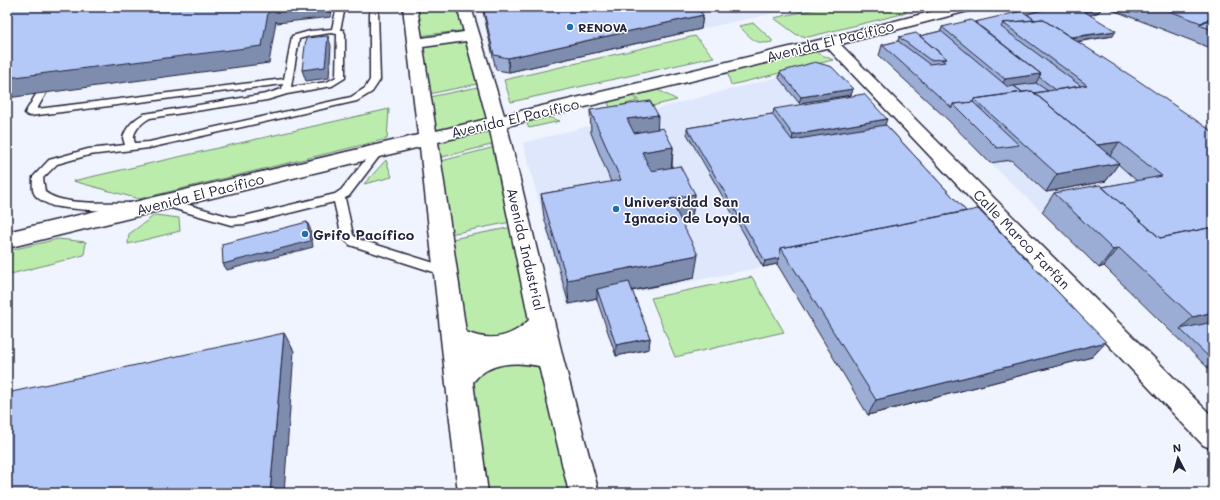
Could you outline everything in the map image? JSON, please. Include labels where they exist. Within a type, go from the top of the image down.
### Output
[{"type":"main road","points":[[410,7],[446,270],[458,380],[473,493]]},
{"type":"main road","name":"Avenida Industrial","points":[[464,7],[496,122],[543,322],[550,358],[584,493]]},
{"type":"main road","name":"Avenida El Pacífico","points":[[7,240],[830,42],[966,7]]},
{"type":"main road","points":[[415,43],[472,36]]},
{"type":"main road","name":"Calle Marco Farfán","points":[[830,42],[1213,436]]},
{"type":"main road","name":"Avenida El Pacífico","points":[[7,235],[62,227]]},
{"type":"main road","points":[[453,337],[475,346],[490,347],[510,344],[524,340],[543,322]]},
{"type":"main road","points":[[458,380],[469,367],[481,359],[524,352],[550,358]]},
{"type":"lane","points":[[336,31],[340,11],[344,7]]},
{"type":"lane","points":[[146,207],[96,207],[54,202],[40,194],[38,189],[38,177],[53,162],[88,152],[149,145],[354,99],[369,90],[375,80],[374,11],[372,7]]},
{"type":"lane","points":[[41,93],[30,113],[287,86],[329,84],[340,78],[341,34],[336,31],[303,34],[295,38],[287,86]]},
{"type":"lane","points":[[132,146],[129,144],[128,140],[130,132],[137,122],[147,116],[267,97],[287,86]]},
{"type":"lane","points":[[165,202],[237,222],[339,197],[345,193],[379,150]]},
{"type":"lane","points":[[339,197],[348,237],[354,242],[446,270]]},
{"type":"shaded area","points":[[685,7],[803,7],[701,29]]},
{"type":"shaded area","points":[[814,68],[830,72],[860,105],[763,267],[567,306],[523,143]]},
{"type":"shaded area","points":[[1109,157],[1150,192],[1042,212],[990,163],[1011,160],[1046,192],[1105,181]]},
{"type":"green space","points":[[414,7],[461,7],[467,30],[418,36]]},
{"type":"green space","points":[[824,7],[904,7],[906,8],[906,13],[808,37],[797,35],[774,18]]},
{"type":"green space","points":[[754,23],[772,40],[772,42],[757,42],[739,26]]},
{"type":"green space","points":[[469,32],[482,83],[424,95],[417,39]]},
{"type":"green space","points":[[695,36],[714,57],[511,102],[504,80]]},
{"type":"green space","points":[[807,48],[833,60],[731,85],[726,68]]},
{"type":"green space","points":[[649,85],[677,100],[644,108],[630,90]]},
{"type":"green space","points":[[483,86],[494,121],[430,136],[425,98]]},
{"type":"green space","points":[[632,95],[637,101],[610,108],[608,102],[611,100]]},
{"type":"green space","points":[[389,109],[387,139],[139,199],[73,181]]},
{"type":"green space","points":[[548,117],[560,121],[529,128],[526,122]]},
{"type":"green space","points":[[494,124],[499,143],[434,159],[431,139]]},
{"type":"green space","points":[[499,146],[516,221],[445,235],[434,163]]},
{"type":"green space","points":[[386,160],[392,177],[364,184]]},
{"type":"green space","points":[[155,215],[179,218],[180,231],[128,244],[129,234]]},
{"type":"green space","points":[[518,226],[583,493],[480,493],[447,240]]},
{"type":"green space","points":[[58,239],[86,242],[84,255],[7,275],[7,251]]},
{"type":"green space","points":[[752,277],[784,332],[675,357],[651,298]]},
{"type":"building","points":[[7,7],[13,7],[7,14]]},
{"type":"building","points":[[13,7],[269,7],[262,46],[7,78],[7,14]]},
{"type":"building","points":[[272,7],[290,7],[271,9]]},
{"type":"building","points":[[483,7],[696,7],[703,15],[508,58],[494,55]]},
{"type":"building","points":[[1054,7],[1077,7],[1116,31],[1071,37],[1042,19],[1035,20],[1027,14]]},
{"type":"building","points":[[1122,7],[1141,7],[1137,13]]},
{"type":"building","points":[[1159,7],[1213,7],[1213,16],[1201,23]]},
{"type":"building","points":[[1022,11],[1035,20],[1003,23],[1001,27],[1081,86],[1056,90],[1039,77],[1041,74],[975,22]]},
{"type":"building","points":[[1213,18],[1213,30],[1199,25]]},
{"type":"building","points":[[1042,19],[1136,79],[1213,132],[1213,227],[1160,238],[1102,187],[1162,176],[1119,142],[1097,145],[1034,93],[1087,85],[1003,23]]},
{"type":"building","points":[[971,20],[1041,74],[1005,79],[942,27]]},
{"type":"building","points":[[941,31],[1008,87],[1014,86],[1022,92],[974,99],[973,102],[953,104],[952,108],[882,45],[898,41],[929,64],[945,62],[941,59],[947,59],[920,36]]},
{"type":"building","points":[[916,33],[947,59],[930,60],[899,37]]},
{"type":"building","points":[[328,36],[325,67],[302,70],[306,38]]},
{"type":"building","points":[[815,62],[832,67],[853,89],[801,97],[780,72]]},
{"type":"building","points":[[1036,83],[1048,91],[1034,93],[1032,91],[1022,92],[1014,86]]},
{"type":"building","points":[[1032,91],[1119,163],[1057,174],[974,99]]},
{"type":"building","points":[[864,94],[887,119],[793,135],[774,109]]},
{"type":"building","points":[[650,101],[658,115],[627,119],[634,133],[663,128],[673,147],[642,152],[651,171],[680,166],[695,194],[670,199],[698,255],[567,280],[541,194],[621,180],[590,110]]},
{"type":"building","points":[[973,102],[1019,145],[997,148],[953,104]]},
{"type":"building","points":[[772,114],[792,140],[886,125],[966,211],[781,248],[779,258],[765,261],[687,128]]},
{"type":"building","points":[[1100,185],[1160,238],[1213,227],[1213,312],[1193,317],[1119,248],[1113,250],[1054,193]]},
{"type":"building","points":[[978,209],[1106,342],[876,400],[781,248]]},
{"type":"building","points":[[307,222],[310,241],[223,264],[222,244]]},
{"type":"building","points":[[629,282],[650,338],[616,345],[597,289]]},
{"type":"building","points":[[1213,322],[1213,361],[1180,329]]},
{"type":"building","points":[[284,333],[270,493],[7,493],[7,393]]},
{"type":"place","name":"RENOVA","points":[[570,27]]},
{"type":"place","name":"Universidad San Ignacio de Loyola","points":[[616,209]]},
{"type":"place","name":"Grifo Pacífico","points":[[305,234]]}]
